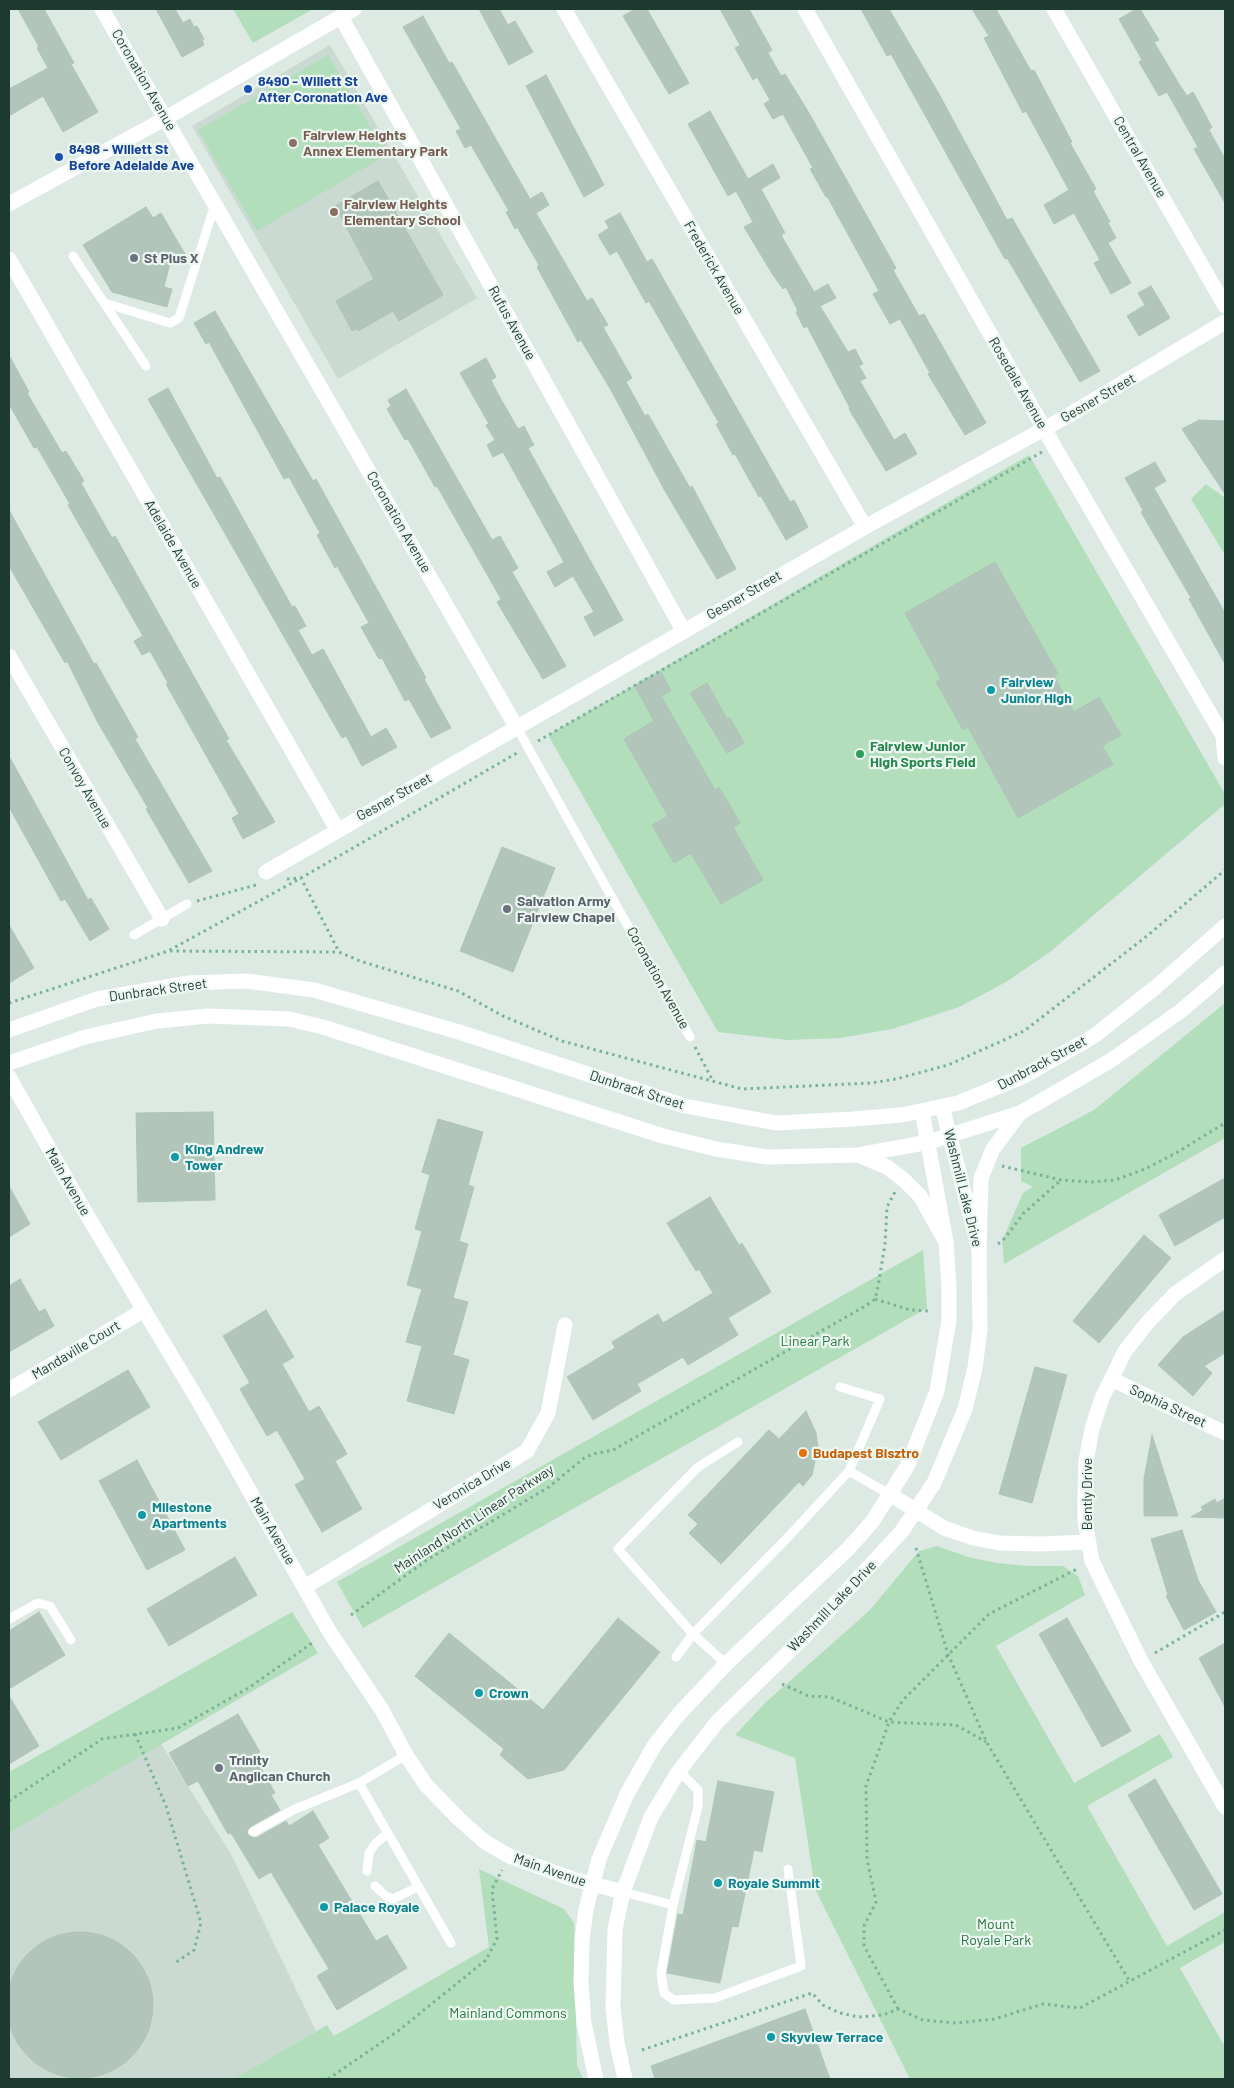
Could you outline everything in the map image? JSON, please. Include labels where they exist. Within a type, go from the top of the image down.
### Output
[{"type":"street","name":"Coronation Avenue","points":[[102,9],[517,728]]},
{"type":"street","points":[[9,204],[166,118],[354,9]]},
{"type":"street","name":"Frederick Avenue","points":[[564,9],[865,526]]},
{"type":"street","name":"Rosedale Avenue","points":[[805,9],[1223,736],[1225,758]]},
{"type":"street","name":"Central Avenue","points":[[1054,9],[1225,306]]},
{"type":"street","name":"Rufus Avenue","points":[[341,17],[683,630]]},
{"type":"street","name":"Adelaide Avenue","points":[[9,259],[337,829]]},
{"type":"street","name":"Gesner Street","points":[[265,877],[337,829],[517,728],[865,526],[1045,429],[1225,322]]},
{"type":"street","name":"Convoy Avenue","points":[[9,656],[162,919]]},
{"type":"street","name":"Dunbrack Street","points":[[9,1030],[97,999],[189,983],[247,981],[314,990],[468,1035],[685,1106],[776,1123],[853,1119],[922,1111],[942,1106],[984,1093],[1024,1076],[1094,1036],[1156,987],[1225,926]]},
{"type":"street","points":[[9,1063],[85,1037],[157,1021],[208,1016],[290,1019],[322,1027],[663,1136],[716,1149],[767,1157],[858,1155],[929,1142],[1020,1113],[1110,1061],[1182,1010],[1225,973]]},
{"type":"street","name":"Main Avenue","points":[[9,1077],[202,1407],[329,1631],[382,1710],[406,1755],[426,1785],[459,1820],[485,1842],[509,1856],[536,1867],[623,1892]]},
{"type":"street","name":"Washmill Lake Drive","points":[[625,2079],[617,2043],[612,1988],[615,1929],[623,1892],[652,1817],[679,1770],[717,1722],[868,1571],[917,1512],[948,1453],[965,1410],[975,1368],[980,1329],[979,1250],[942,1106]]},
{"type":"street","name":"Washmill Lake Drive","points":[[596,2079],[584,2022],[581,1983],[582,1941],[591,1884],[609,1832],[654,1746],[678,1715],[726,1664],[849,1548],[891,1495],[922,1433],[938,1391],[949,1320],[946,1242],[922,1111]]},
{"type":"street","points":[[979,1250],[981,1178],[993,1148],[1020,1113]]},
{"type":"street","points":[[858,1155],[887,1167],[904,1180],[920,1196],[946,1242]]},
{"type":"street","name":"Bently Drive","points":[[1225,1259],[1191,1282],[1161,1308],[1136,1336],[1111,1380],[1096,1413],[1088,1445],[1085,1493],[1088,1542],[1092,1562],[1141,1661],[1225,1807]]},
{"type":"street","name":"Mandaville Court","points":[[9,1390],[144,1310]]},
{"type":"street","name":"Veronica Drive","points":[[305,1587],[527,1451],[548,1413],[565,1325]]},
{"type":"street","name":"Sophia Street","points":[[1111,1380],[1225,1433]]},
{"type":"street","points":[[891,1495],[944,1528],[973,1538],[999,1543],[1088,1542]]},
{"type":"lane","points":[[104,303],[170,323],[179,318],[215,204]]},
{"type":"lane","points":[[73,256],[146,366]]},
{"type":"lane","name":"Coronation Avenue","points":[[517,728],[690,1037]]},
{"type":"lane","points":[[134,935],[187,904]]},
{"type":"lane","points":[[676,1656],[693,1634],[790,1535],[849,1471],[880,1399],[840,1387]]},
{"type":"lane","points":[[726,1664],[693,1634],[618,1549],[698,1467],[738,1442]]},
{"type":"lane","points":[[849,1471],[891,1495]]},
{"type":"lane","points":[[9,1619],[38,1603],[50,1606],[71,1640]]},
{"type":"lane","points":[[253,1832],[293,1810],[359,1782],[406,1755]]},
{"type":"lane","points":[[679,1770],[698,1790],[698,1807],[673,1904],[661,1973],[664,1993],[674,2000],[715,1998],[801,1966],[788,1869]]},
{"type":"lane","points":[[359,1782],[451,1943]]},
{"type":"lane","points":[[367,1871],[369,1853],[375,1844],[388,1833]]},
{"type":"lane","points":[[375,1886],[386,1896],[393,1899],[418,1887]]},
{"type":"lane","points":[[623,1892],[673,1904]]},
{"type":"path","points":[[168,951],[339,952],[360,961],[458,991],[504,1016],[562,1041],[713,1082],[742,1089],[872,1083],[948,1065],[1024,1031],[1147,936],[1225,870]]},
{"type":"path","points":[[187,904],[265,877]]},
{"type":"path","points":[[283,879],[301,878],[339,952]]},
{"type":"path","points":[[690,1037],[713,1082]]},
{"type":"path","points":[[994,1164],[1061,1180],[1090,1182],[1115,1180],[1145,1169],[1176,1153],[1225,1123]]},
{"type":"path","points":[[998,1244],[1005,1238],[1023,1214],[1061,1180]]},
{"type":"path","points":[[899,1187],[887,1207],[885,1244],[875,1298],[910,1310],[929,1311]]},
{"type":"path","name":"Mainland North Linear Parkway","points":[[351,1615],[427,1560],[549,1487],[584,1458],[613,1450],[875,1298]]},
{"type":"path","points":[[916,1548],[948,1654],[987,1743],[1130,1982]]},
{"type":"path","points":[[1092,1562],[989,1614],[903,1700],[888,1722],[866,1786],[867,1859],[876,1902],[864,1926],[864,1946],[898,2009],[923,2020],[956,2023],[994,2019],[1044,2004],[1080,2008],[1225,1930]]},
{"type":"path","points":[[1141,1661],[1225,1612]]},
{"type":"path","points":[[9,1801],[102,1739],[178,1728],[250,1687],[315,1641]]},
{"type":"path","points":[[782,1684],[808,1696],[830,1697],[888,1722],[956,1725],[987,1743]]},
{"type":"path","points":[[135,1734],[166,1806],[201,1923],[194,1950],[174,1964]]},
{"type":"path","points":[[328,2079],[398,2031],[486,1960],[497,1939],[492,1889],[509,1856]]},
{"type":"path","points":[[642,2050],[812,1993],[823,2005],[840,2013],[859,2017],[883,2015],[898,2009]]},
{"type":"shaded area","name":"Fairview Heights Elementary School","points":[[330,45],[477,298],[338,379],[192,126]]},
{"type":"shaded area","points":[[161,1744],[231,1854],[316,2031],[233,2079],[9,2079],[9,1833]]},
{"type":"green space","points":[[233,9],[313,9],[253,43]]},
{"type":"green space","name":"Fairview Heights Annex Elementary Park","points":[[328,55],[387,155],[257,231],[198,130]]},
{"type":"green space","points":[[1029,455],[1225,794],[1225,804],[1050,952],[1006,982],[959,1007],[892,1029],[840,1038],[788,1040],[718,1032],[548,735]]},
{"type":"green space","points":[[1206,484],[1225,498],[1225,555],[1191,499]]},
{"type":"green space","points":[[1225,1003],[1225,1138],[1004,1264],[1002,1241],[1023,1193],[1033,1187],[1021,1181],[1021,1148],[1094,1110]]},
{"type":"green space","name":"Linear Park","points":[[923,1250],[927,1308],[363,1628],[337,1582]]},
{"type":"green space","name":"Mount Royale Park","points":[[937,1546],[968,1557],[997,1563],[1029,1566],[1063,1566],[1078,1576],[1085,1595],[996,1646],[1074,1783],[1160,1734],[1173,1757],[1087,1806],[1167,1946],[1225,1912],[1225,1942],[1180,1968],[1225,2047],[1225,2079],[910,2079],[815,1889],[795,1758],[735,1735],[765,1703],[870,1610],[919,1551]]},
{"type":"green space","points":[[292,1612],[318,1653],[9,1833],[9,1772]]},
{"type":"green space","name":"Mainland Commons","points":[[479,1869],[564,1909],[574,1923],[577,2065],[583,2079],[233,2079],[327,2025],[334,2036],[489,1947]]},
{"type":"building","points":[[18,9],[44,9],[74,63],[71,64],[98,112],[63,132],[43,96],[9,116],[9,89],[48,68]]},
{"type":"building","points":[[156,9],[175,9],[183,23],[190,19],[194,27],[197,26],[204,39],[202,40],[204,45],[182,57]]},
{"type":"building","points":[[479,9],[499,9],[508,25],[515,21],[533,52],[509,65]]},
{"type":"building","points":[[635,9],[647,9],[689,83],[669,94],[623,16]]},
{"type":"building","points":[[720,9],[749,9],[772,50],[768,53],[781,76],[785,74],[809,113],[896,268],[893,270],[919,316],[924,314],[986,423],[965,435],[928,374],[930,373],[900,319],[890,324],[873,294],[879,291],[827,196],[810,169],[813,168],[783,114],[773,119],[764,104],[770,100],[757,77],[753,80],[735,48],[740,45]]},
{"type":"building","points":[[861,9],[889,9],[939,94],[1007,220],[1012,218],[1100,371],[1080,382],[1007,258],[1005,259],[891,54],[887,56]]},
{"type":"building","points":[[972,9],[996,9],[1031,71],[1034,70],[1072,142],[1070,143],[1096,189],[1093,191],[1110,222],[1108,223],[1116,238],[1108,243],[1131,283],[1111,294],[1094,263],[1100,260],[1074,213],[1054,224],[1044,205],[1069,190],[1026,111],[1023,113],[984,38],[989,36]]},
{"type":"building","points":[[1136,9],[1140,9],[1159,40],[1154,42],[1179,84],[1187,96],[1193,92],[1212,127],[1209,130],[1225,159],[1225,203],[1194,149],[1198,147],[1167,92],[1159,96],[1139,62],[1142,60],[1119,19]]},
{"type":"building","points":[[423,16],[449,63],[452,62],[530,199],[542,192],[549,205],[536,213],[587,301],[592,298],[608,325],[603,327],[632,378],[626,382],[645,416],[648,414],[690,488],[692,486],[736,569],[717,579],[665,491],[611,390],[581,340],[578,342],[537,267],[539,265],[517,227],[515,229],[506,212],[509,211],[471,145],[465,148],[456,131],[461,129],[403,27]]},
{"type":"building","points":[[546,75],[604,185],[584,197],[526,86]]},
{"type":"building","points":[[710,111],[748,179],[773,164],[780,178],[761,189],[785,233],[781,235],[814,292],[828,284],[836,298],[820,306],[848,352],[855,349],[863,364],[859,366],[866,378],[860,381],[894,440],[905,433],[917,454],[886,471],[849,409],[807,326],[804,328],[786,287],[783,289],[773,275],[744,227],[753,222],[736,191],[728,196],[688,124]]},
{"type":"building","points":[[378,181],[443,295],[399,321],[393,311],[358,331],[356,329],[352,331],[336,301],[374,279],[335,206]]},
{"type":"building","name":"St Pius X","points":[[146,207],[153,218],[161,213],[185,254],[170,263],[164,287],[172,289],[167,307],[112,292],[83,245]]},
{"type":"building","points":[[620,213],[647,262],[652,259],[790,502],[794,500],[808,527],[786,540],[735,454],[733,455],[716,424],[719,423],[649,301],[646,303],[617,251],[610,255],[598,235],[609,228],[605,221]]},
{"type":"building","points":[[1151,286],[1170,318],[1139,336],[1127,316],[1145,305],[1138,293]]},
{"type":"building","points":[[215,311],[313,481],[316,479],[426,678],[424,679],[451,728],[431,738],[409,699],[405,701],[382,658],[379,659],[361,627],[369,623],[317,535],[320,533],[289,477],[284,479],[209,342],[206,344],[194,323]]},
{"type":"building","points":[[9,355],[29,392],[27,393],[62,453],[66,451],[84,481],[81,483],[112,538],[115,536],[229,739],[226,740],[275,822],[243,839],[232,818],[239,814],[166,684],[168,683],[150,651],[142,655],[134,641],[143,636],[68,505],[70,504],[37,447],[34,448],[9,404]]},
{"type":"building","points":[[486,358],[496,377],[491,380],[498,394],[518,429],[524,426],[534,445],[528,448],[623,620],[594,636],[584,617],[594,612],[573,576],[555,587],[547,572],[564,562],[503,452],[493,457],[487,445],[495,440],[486,425],[489,424],[460,373]]},
{"type":"building","points":[[168,388],[217,478],[220,477],[292,607],[295,606],[306,626],[298,630],[312,655],[323,649],[371,737],[386,728],[397,747],[362,766],[346,736],[342,738],[148,399]]},
{"type":"building","points":[[406,389],[492,540],[500,536],[518,568],[512,572],[566,666],[543,679],[497,602],[501,599],[437,486],[435,487],[408,439],[405,440],[387,409],[391,406],[388,400]]},
{"type":"building","points":[[1199,420],[1225,421],[1225,494],[1182,429]]},
{"type":"building","points":[[1155,462],[1166,481],[1154,488],[1225,613],[1225,664],[1189,599],[1191,598],[1141,512],[1143,510],[1125,478]]},
{"type":"building","points":[[9,510],[94,664],[96,663],[138,737],[135,739],[212,871],[189,883],[97,721],[67,661],[65,663],[9,566]]},
{"type":"building","name":"Fairview Junior High","points":[[995,562],[1058,674],[1054,676],[1074,712],[1099,697],[1121,735],[1102,746],[1113,764],[1018,818],[968,727],[963,730],[936,682],[941,679],[905,613]]},
{"type":"building","points":[[661,672],[671,691],[661,696],[715,790],[719,787],[740,823],[733,827],[763,880],[721,904],[691,853],[674,863],[652,825],[668,816],[624,739],[654,721],[635,686]]},
{"type":"building","points":[[707,683],[727,719],[730,718],[744,743],[727,753],[690,693]]},
{"type":"building","points":[[9,756],[88,900],[91,898],[109,929],[90,941],[65,899],[61,901],[9,807]]},
{"type":"building","name":"Salvation Army Fairview Chapel","points":[[502,847],[555,868],[513,972],[460,951]]},
{"type":"building","points":[[9,925],[34,968],[9,983]]},
{"type":"building","name":"King Andrew Tower","points":[[213,1112],[215,1200],[138,1202],[136,1113]]},
{"type":"building","points":[[438,1119],[483,1132],[468,1185],[474,1187],[459,1241],[468,1244],[453,1298],[468,1302],[453,1355],[469,1360],[454,1414],[407,1401],[422,1346],[406,1342],[422,1289],[407,1285],[422,1231],[415,1229],[430,1175],[422,1172]]},
{"type":"building","points":[[1225,1178],[1225,1217],[1175,1246],[1159,1215]]},
{"type":"building","points":[[9,1186],[30,1224],[9,1237]]},
{"type":"building","points":[[710,1197],[739,1245],[742,1243],[771,1292],[728,1318],[738,1335],[688,1365],[683,1357],[637,1384],[641,1391],[593,1420],[567,1377],[615,1348],[612,1342],[658,1314],[663,1323],[713,1293],[699,1269],[696,1271],[667,1223]]},
{"type":"building","points":[[1144,1235],[1171,1258],[1099,1343],[1073,1321]]},
{"type":"building","points":[[20,1279],[39,1312],[45,1309],[54,1326],[9,1352],[9,1286]]},
{"type":"building","points":[[266,1310],[294,1357],[282,1364],[309,1412],[319,1406],[347,1454],[335,1461],[362,1509],[322,1532],[295,1485],[305,1479],[277,1430],[267,1436],[240,1389],[250,1383],[223,1336]]},
{"type":"building","points":[[1225,1310],[1225,1353],[1204,1366],[1212,1373],[1193,1396],[1158,1365],[1183,1337]]},
{"type":"building","points":[[1035,1367],[1067,1375],[1032,1503],[999,1494]]},
{"type":"building","points":[[128,1370],[150,1407],[61,1460],[38,1422]]},
{"type":"building","points":[[806,1411],[816,1433],[818,1447],[812,1475],[803,1486],[799,1482],[721,1564],[689,1533],[698,1524],[688,1515],[769,1430],[779,1439]]},
{"type":"building","points":[[1152,1435],[1178,1516],[1144,1516],[1144,1479]]},
{"type":"building","name":"Milestone Apartments","points":[[137,1460],[185,1550],[147,1570],[99,1481]]},
{"type":"building","points":[[1225,1498],[1225,1518],[1191,1517],[1203,1510],[1201,1507],[1215,1499],[1217,1503]]},
{"type":"building","points":[[1182,1530],[1198,1580],[1216,1612],[1184,1630],[1166,1596],[1168,1595],[1151,1539]]},
{"type":"building","points":[[235,1557],[257,1595],[169,1646],[147,1609]]},
{"type":"building","points":[[39,1612],[65,1655],[9,1689],[9,1631]]},
{"type":"building","name":"Crown","points":[[618,1618],[660,1652],[564,1770],[528,1779],[500,1755],[504,1749],[415,1676],[449,1633],[543,1710]]},
{"type":"building","points":[[1067,1618],[1131,1731],[1102,1747],[1039,1634]]},
{"type":"building","points":[[1225,1643],[1225,1707],[1199,1658]]},
{"type":"building","points":[[9,1696],[39,1746],[9,1764]]},
{"type":"building","name":"Palace Royale","points":[[238,1714],[260,1752],[254,1755],[275,1793],[271,1795],[280,1810],[250,1827],[247,1831],[248,1835],[256,1838],[286,1821],[289,1826],[313,1811],[329,1838],[318,1845],[376,1941],[387,1935],[407,1968],[337,2010],[317,1976],[329,1969],[271,1872],[259,1879],[231,1833],[228,1834],[198,1781],[188,1786],[169,1753]]},
{"type":"building","points":[[1155,1779],[1222,1894],[1194,1910],[1128,1795]]},
{"type":"building","name":"Royale Summit","points":[[718,1781],[774,1792],[762,1852],[754,1850],[738,1927],[732,1926],[720,1983],[667,1973],[678,1914],[683,1915],[697,1840],[706,1842]]},
{"type":"building","points":[[80,1932],[108,1938],[132,1953],[147,1977],[153,2005],[147,2033],[132,2057],[108,2072],[80,2078],[52,2072],[28,2057],[13,2033],[7,2005],[13,1977],[28,1953],[52,1938]]},
{"type":"building","name":"Skyview Terrace","points":[[805,2009],[830,2079],[655,2079],[651,2066]]},
{"type":"place","name":"8490 - Willett St After Coronation Ave","points":[[248,89]]},
{"type":"place","name":"Fairview Heights Annex Elementary Park","points":[[293,143]]},
{"type":"place","name":"8498 - Willett St Before Adelaide Ave","points":[[59,157]]},
{"type":"place","name":"Fairview Heights Elementary School","points":[[334,212]]},
{"type":"place","name":"St Pius X","points":[[134,258]]},
{"type":"place","name":"Fairview Junior High","points":[[991,690]]},
{"type":"place","name":"Fairview Junior High Sports Field","points":[[860,754]]},
{"type":"place","name":"Salvation Army Fairview Chapel","points":[[507,909]]},
{"type":"place","name":"King Andrew Tower","points":[[175,1157]]},
{"type":"place","name":"Budapest Bisztro","points":[[803,1453]]},
{"type":"place","name":"Milestone Apartments","points":[[142,1515]]},
{"type":"place","name":"Crown","points":[[479,1693]]},
{"type":"place","name":"Trinity Anglican Church","points":[[219,1768]]},
{"type":"place","name":"Royale Summit","points":[[718,1883]]},
{"type":"place","name":"Palace Royale","points":[[324,1907]]},
{"type":"place","name":"Skyview Terrace","points":[[771,2037]]}]
